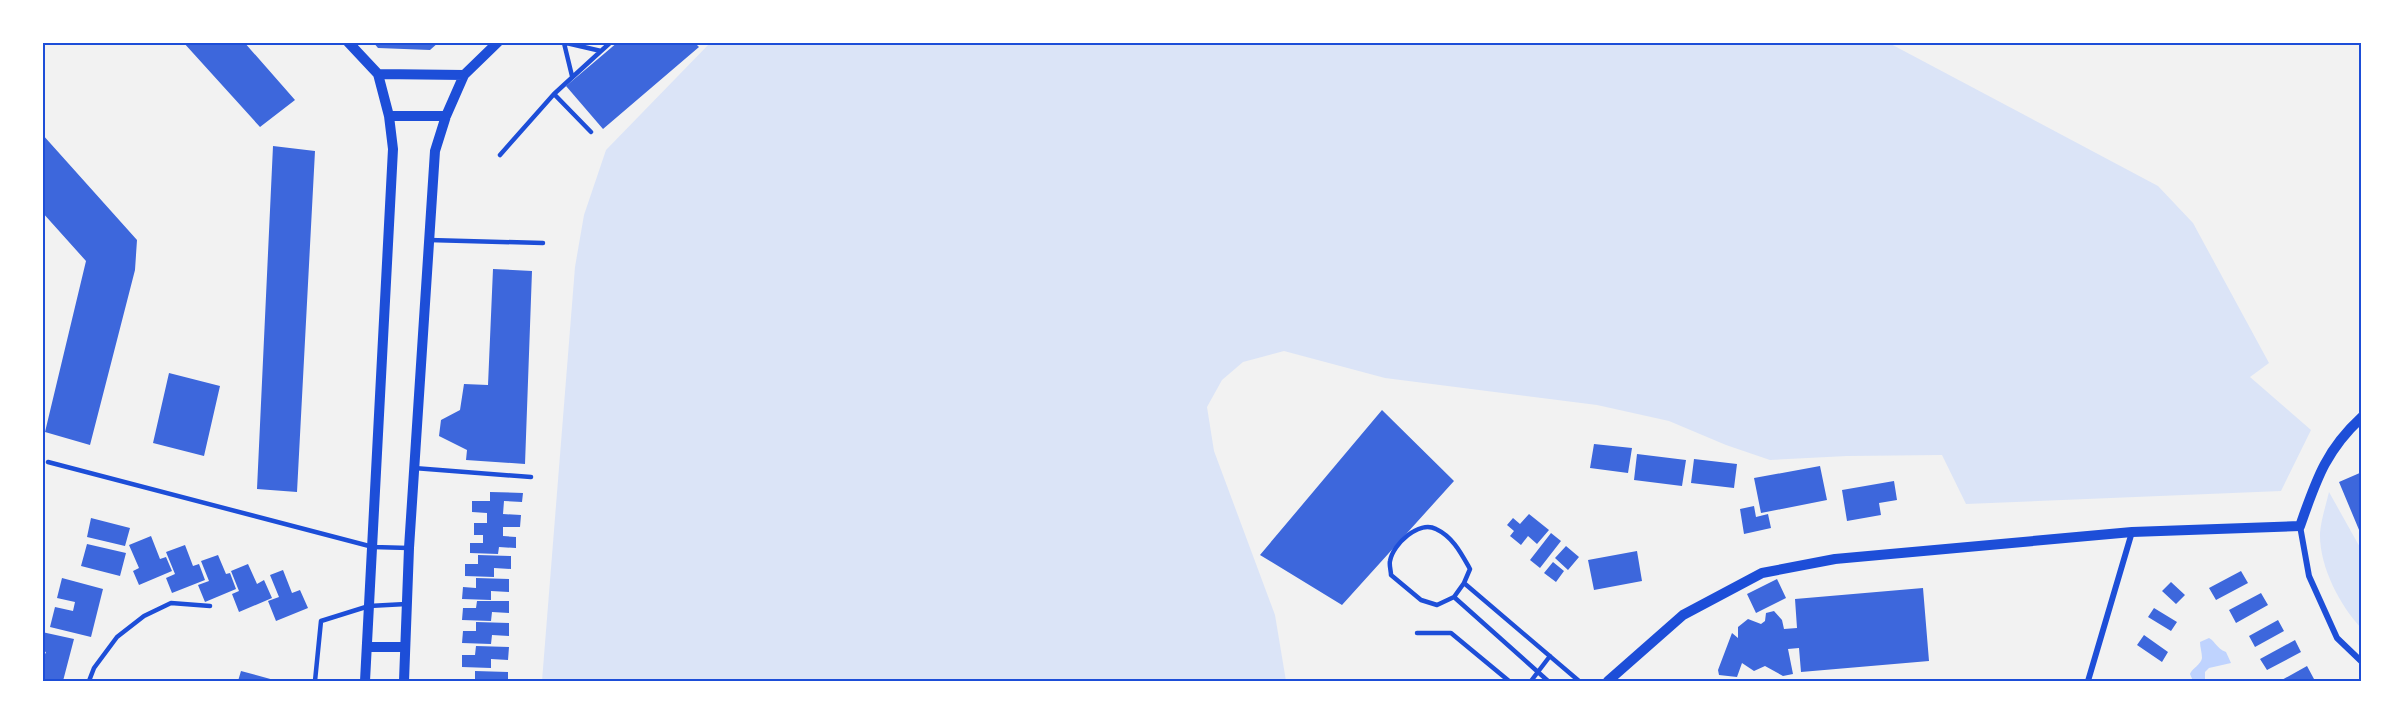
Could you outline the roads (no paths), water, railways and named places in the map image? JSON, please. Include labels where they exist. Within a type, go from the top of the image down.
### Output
[{"type":"street","points":[[348,42],[378,74],[389,116],[393,149],[365,681]]},
{"type":"street","points":[[404,681],[409,549],[435,151],[446,116],[464,75],[498,42]]},
{"type":"street","points":[[378,74],[464,75]]},
{"type":"street","points":[[389,116],[446,116]]},
{"type":"street","points":[[2362,417],[2348,430],[2322,466],[2300,526],[2309,576],[2337,638],[2362,662]]},
{"type":"street","points":[[1608,681],[1683,615],[1762,573],[1835,559],[2132,532],[2300,526]]},
{"type":"street","points":[[2088,681],[2132,532]]},
{"type":"street","points":[[367,647],[405,648]]},
{"type":"lane","points":[[572,76],[563,42],[601,51]]},
{"type":"lane","points":[[500,155],[554,94],[612,42]]},
{"type":"lane","points":[[554,94],[591,132]]},
{"type":"lane","points":[[429,240],[543,243]]},
{"type":"lane","points":[[48,462],[373,547],[409,549]]},
{"type":"lane","points":[[414,468],[531,477]]},
{"type":"lane","points":[[1434,527],[1459,549],[1470,569],[1464,583],[1454,597],[1437,605],[1421,600],[1406,589],[1391,575],[1389,562],[1395,549],[1407,535],[1421,528],[1434,527]]},
{"type":"lane","points":[[1464,583],[1579,681]]},
{"type":"lane","points":[[1454,597],[1548,681]]},
{"type":"lane","points":[[89,681],[94,668],[117,637],[144,616],[171,603],[210,606]]},
{"type":"lane","points":[[315,681],[321,621],[369,606],[407,604]]},
{"type":"lane","points":[[1417,633],[1451,633],[1509,681]]},
{"type":"lane","points":[[1531,681],[1550,656]]},
{"type":"water","points":[[2209,638],[2226,652],[2231,663],[2209,668],[2205,672],[2205,681],[2193,681],[2190,674],[2202,658],[2200,642]]}]
